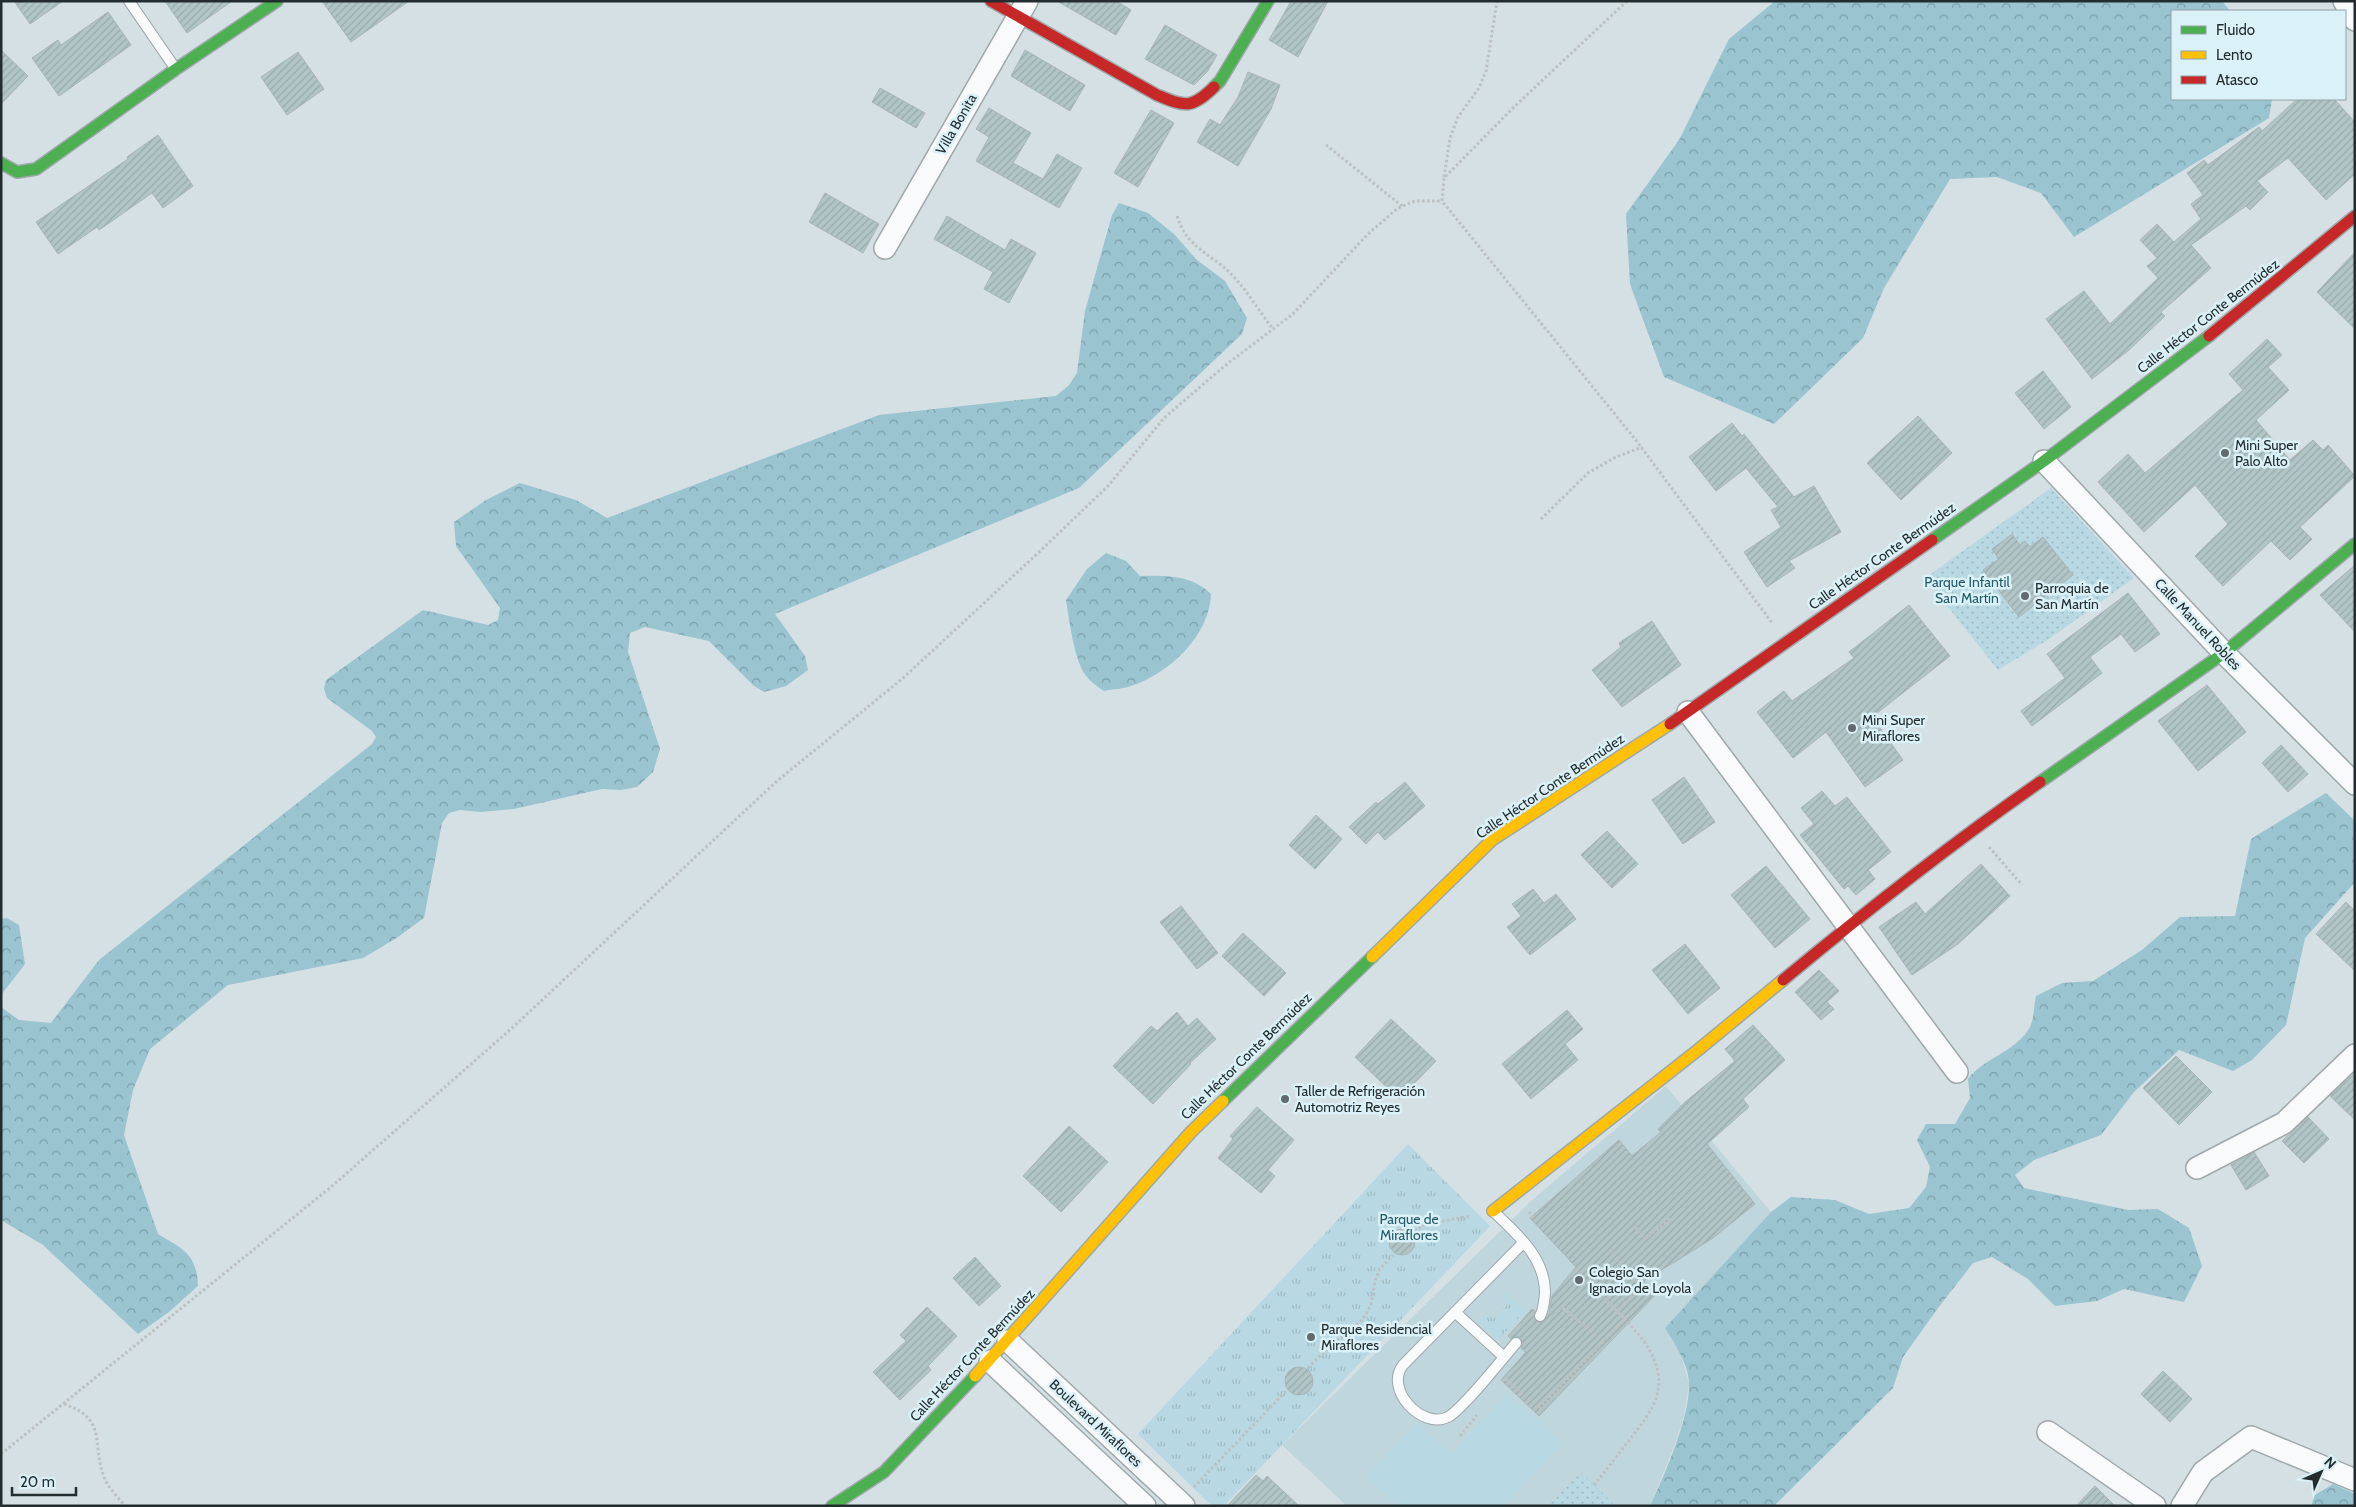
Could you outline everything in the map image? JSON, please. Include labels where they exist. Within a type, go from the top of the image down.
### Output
[{"type":"street","points":[[1,163],[17,172],[36,169],[176,69],[277,1]]},
{"type":"street","points":[[991,1],[1023,8],[1157,95],[1183,105],[1202,99],[1220,81],[1268,1]]},
{"type":"street","points":[[2344,1],[2355,20]]},
{"type":"street","name":"Villa Bonita","points":[[885,248],[1023,8]]},
{"type":"street","name":"Calle Héctor Conte Bermúdez","points":[[832,1506],[884,1472],[1008,1341],[1190,1132],[1492,840],[1688,712],[2044,460],[2244,309],[2355,216]]},
{"type":"street","name":"Calle Manuel Robles","points":[[2044,460],[2224,653],[2355,784]]},
{"type":"street","points":[[1493,1211],[1698,1050],[1847,927],[1973,830],[2224,653],[2355,544]]},
{"type":"street","points":[[1688,712],[1957,1072]]},
{"type":"street","points":[[2197,1168],[2284,1122],[2355,1056]]},
{"type":"street","name":"Boulevard Miraflores","points":[[1008,1341],[1182,1504]]},
{"type":"street","points":[[990,1361],[1145,1506]]},
{"type":"street","points":[[2048,1432],[2155,1506]]},
{"type":"street","points":[[2182,1506],[2203,1472],[2251,1437],[2355,1480]]},
{"type":"lane","points":[[129,1],[176,69]]},
{"type":"lane","points":[[1493,1211],[1534,1254],[1543,1277],[1544,1299],[1543,1310],[1540,1316]]},
{"type":"lane","points":[[1516,1343],[1448,1417],[1432,1420],[1417,1412],[1398,1387],[1398,1371],[1524,1242]]},
{"type":"lane","points":[[1455,1312],[1504,1357]]},
{"type":"path","points":[[1497,1],[1486,71],[1478,88],[1458,117],[1450,138],[1442,201],[1642,448],[1786,642]]},
{"type":"path","points":[[1444,178],[1515,106],[1627,1]]},
{"type":"path","points":[[1326,145],[1403,206]]},
{"type":"path","points":[[1,1454],[331,1188],[512,1029],[777,781],[902,678],[1037,554],[1108,486],[1164,418],[1227,364],[1293,314],[1368,234],[1403,206],[1415,201],[1442,201]]},
{"type":"path","points":[[1177,216],[1182,232],[1205,254],[1232,274],[1273,329]]},
{"type":"path","points":[[1541,519],[1588,472],[1614,458],[1642,448]]},
{"type":"path","points":[[1973,830],[2022,885]]},
{"type":"path","points":[[1412,1236],[1421,1226],[1427,1224],[1493,1211]]},
{"type":"path","points":[[1635,1227],[1645,1238],[1671,1218]]},
{"type":"path","points":[[1610,1250],[1642,1287],[1617,1311]]},
{"type":"path","points":[[1308,1368],[1330,1346],[1364,1319],[1371,1305],[1375,1282],[1380,1269],[1394,1255]]},
{"type":"path","points":[[1576,1270],[1625,1319],[1643,1340],[1652,1355],[1658,1373],[1657,1401],[1648,1417],[1594,1485]]},
{"type":"path","points":[[1563,1308],[1604,1341]]},
{"type":"path","points":[[1506,1379],[1539,1409],[1625,1319]]},
{"type":"path","points":[[1182,1504],[1287,1390]]},
{"type":"path","points":[[63,1404],[80,1410],[89,1417],[95,1431],[104,1478],[125,1506]]},
{"type":"shaded area","name":"Colegio San Ignacio de Loyola","points":[[1666,1086],[1771,1212],[1665,1328],[1681,1354],[1689,1384],[1684,1415],[1675,1444],[1650,1506],[1347,1506],[1282,1445],[1531,1201]]},
{"type":"green space","points":[[1775,1],[2222,1],[2229,10],[2171,10],[2171,100],[2272,100],[2269,118],[2074,237],[2041,193],[1997,177],[1950,179],[1884,288],[1863,338],[1774,424],[1664,377],[1630,284],[1626,214],[1679,140],[1729,39]]},
{"type":"green space","points":[[1119,203],[1148,213],[1174,234],[1197,260],[1225,281],[1247,318],[1242,334],[1079,488],[775,614],[805,656],[808,670],[786,686],[764,692],[754,686],[709,641],[645,627],[630,633],[628,652],[660,749],[653,772],[637,787],[621,790],[602,789],[514,809],[481,812],[460,810],[449,813],[442,823],[424,918],[395,939],[363,958],[228,985],[150,1049],[133,1090],[124,1135],[158,1234],[175,1244],[191,1259],[195,1266],[198,1286],[169,1312],[138,1334],[43,1245],[1,1220],[1,1007],[19,1020],[51,1023],[99,960],[372,744],[376,737],[372,731],[327,698],[324,689],[326,680],[423,610],[488,625],[498,620],[500,608],[456,546],[454,522],[486,500],[520,483],[576,500],[607,518],[879,415],[1056,396],[1069,385],[1077,373],[1085,311],[1112,215]]},
{"type":"green space","name":"Parque Infantil San Martín","points":[[2051,488],[2134,578],[2049,639],[1998,670],[1925,578]]},
{"type":"green space","points":[[1106,553],[1126,561],[1140,576],[1169,576],[1187,580],[1196,583],[1211,594],[1209,609],[1203,624],[1185,651],[1173,662],[1145,680],[1128,687],[1104,691],[1088,678],[1080,666],[1072,638],[1066,600],[1087,569]]},
{"type":"green space","points":[[2326,793],[2355,821],[2355,882],[2305,938],[2286,1025],[2252,1060],[2233,1071],[2179,1050],[2134,1092],[2101,1135],[2034,1160],[2015,1175],[2024,1188],[2128,1210],[2158,1209],[2189,1228],[2202,1266],[2184,1302],[2124,1289],[2097,1301],[2055,1306],[2028,1279],[1992,1257],[1973,1263],[1903,1357],[1893,1388],[1774,1506],[1650,1506],[1681,1429],[1688,1397],[1687,1369],[1665,1328],[1771,1212],[1791,1197],[1835,1200],[1869,1214],[1909,1208],[1926,1187],[1930,1167],[1917,1140],[1926,1124],[1955,1124],[1970,1098],[1968,1079],[1975,1071],[2009,1049],[2024,1036],[2031,1024],[2036,996],[2062,983],[2093,981],[2142,950],[2180,917],[2235,916],[2251,839]]},
{"type":"green space","points":[[7,918],[19,925],[25,964],[1,995],[1,919]]},
{"type":"green space","name":"Parque de Miraflores","points":[[1408,1144],[1490,1226],[1224,1506],[1212,1506],[1138,1434]]},
{"type":"green space","points":[[1506,1293],[1525,1311],[1498,1340],[1479,1321],[1487,1313],[1493,1319],[1507,1305],[1501,1299]]},
{"type":"green space","points":[[1507,1393],[1562,1443],[1505,1506],[1398,1506],[1367,1477],[1416,1423],[1451,1454]]},
{"type":"green space","points":[[1581,1472],[1616,1506],[1548,1506]]},
{"type":"green space","points":[[2333,1484],[2355,1494],[2355,1506],[2311,1506],[2315,1495]]},
{"type":"building","points":[[14,1],[63,1],[30,24]]},
{"type":"building","points":[[165,1],[232,1],[187,33]]},
{"type":"building","points":[[322,1],[409,1],[351,42]]},
{"type":"building","points":[[1057,1],[1116,1],[1131,10],[1116,35]]},
{"type":"building","points":[[1291,1],[1328,1],[1298,57],[1269,40]]},
{"type":"building","points":[[108,12],[131,45],[59,96],[32,58],[58,40],[61,45]]},
{"type":"building","points":[[1165,25],[1217,55],[1207,72],[1194,85],[1145,59]]},
{"type":"building","points":[[1,50],[28,76],[1,104]]},
{"type":"building","points":[[1025,50],[1085,85],[1070,111],[1011,76]]},
{"type":"building","points":[[298,52],[324,89],[287,115],[261,77]]},
{"type":"building","points":[[1248,72],[1280,85],[1271,109],[1238,166],[1197,142],[1210,119],[1220,125],[1238,97]]},
{"type":"building","points":[[880,88],[925,113],[916,128],[872,102]]},
{"type":"building","points":[[2296,100],[2335,100],[2355,122],[2355,174],[2326,200],[2288,158],[2257,181],[2268,192],[2250,210],[2246,206],[2191,245],[2211,268],[2161,312],[2165,316],[2129,350],[2092,379],[2046,319],[2084,291],[2110,324],[2158,278],[2147,266],[2157,258],[2140,240],[2157,224],[2174,242],[2201,219],[2191,204],[2203,195],[2187,173],[2204,160],[2208,165],[2259,127],[2262,131]]},
{"type":"building","points":[[989,108],[1031,133],[1013,163],[1043,179],[1057,154],[1082,168],[1059,208],[976,161],[989,137],[976,129]]},
{"type":"building","points":[[1151,110],[1174,123],[1138,187],[1114,173]]},
{"type":"building","points":[[158,135],[193,186],[163,208],[152,193],[99,230],[97,227],[58,254],[36,222],[128,159],[127,157]]},
{"type":"building","points":[[825,193],[879,224],[863,253],[809,222]]},
{"type":"building","points":[[947,216],[1005,250],[1011,239],[1036,253],[1009,303],[984,289],[993,272],[934,239]]},
{"type":"building","points":[[2355,252],[2355,329],[2317,292]]},
{"type":"building","points":[[2267,339],[2282,355],[2268,367],[2289,390],[2256,420],[2290,460],[2313,440],[2323,450],[2328,445],[2355,476],[2300,527],[2312,539],[2290,560],[2271,541],[2223,586],[2195,556],[2228,524],[2195,485],[2144,532],[2098,482],[2128,454],[2145,473],[2243,390],[2229,374]]},
{"type":"building","points":[[2043,371],[2071,407],[2044,429],[2015,393]]},
{"type":"building","points":[[1918,416],[1952,453],[1901,500],[1867,463]]},
{"type":"building","points":[[1732,423],[1742,436],[1744,434],[1794,497],[1814,486],[1841,532],[1789,561],[1795,568],[1767,587],[1744,552],[1781,527],[1771,510],[1778,507],[1746,468],[1716,491],[1689,457]]},
{"type":"building","name":"Parroquia de San Martín","points":[[2012,534],[2020,545],[2025,541],[2030,547],[2043,537],[2073,575],[2019,617],[1983,570],[1999,559],[1992,549]]},
{"type":"building","points":[[2355,565],[2355,632],[2320,595]]},
{"type":"building","points":[[2128,593],[2160,634],[2135,652],[2121,634],[2090,657],[2102,673],[2032,726],[2021,711],[2065,678],[2047,654]]},
{"type":"building","points":[[1909,605],[1950,656],[1872,717],[1903,760],[1865,787],[1826,732],[1793,758],[1757,712],[1784,691],[1792,701],[1854,658],[1849,652]]},
{"type":"building","points":[[1652,621],[1681,665],[1622,707],[1592,670],[1621,647],[1619,643]]},
{"type":"building","points":[[2207,685],[2246,732],[2198,771],[2158,721]]},
{"type":"building","points":[[2281,745],[2308,774],[2288,792],[2262,763]]},
{"type":"building","points":[[1684,777],[1715,822],[1683,844],[1652,800]]},
{"type":"building","points":[[1405,782],[1425,806],[1385,840],[1378,832],[1366,844],[1349,827],[1376,802],[1378,804]]},
{"type":"building","points":[[1822,791],[1835,806],[1847,797],[1891,852],[1868,870],[1875,879],[1856,895],[1848,886],[1844,889],[1800,835],[1814,824],[1801,808]]},
{"type":"building","points":[[1316,815],[1342,839],[1315,869],[1289,845]]},
{"type":"building","points":[[1607,831],[1638,864],[1612,888],[1581,855]]},
{"type":"building","points":[[1981,864],[2010,896],[1958,944],[1912,975],[1879,927],[1916,902],[1925,914]]},
{"type":"building","points":[[1766,866],[1810,919],[1775,948],[1731,895]]},
{"type":"building","points":[[1533,889],[1544,903],[1556,894],[1576,919],[1530,955],[1507,927],[1521,916],[1512,904]]},
{"type":"building","points":[[2346,902],[2355,911],[2355,971],[2316,934]]},
{"type":"building","points":[[1181,906],[1218,953],[1197,969],[1160,922]]},
{"type":"building","points":[[1243,933],[1286,973],[1264,996],[1222,956]]},
{"type":"building","points":[[1685,944],[1720,988],[1688,1014],[1652,970]]},
{"type":"building","points":[[1819,970],[1839,991],[1827,1002],[1834,1009],[1821,1020],[1795,992]]},
{"type":"building","points":[[1567,1010],[1583,1029],[1565,1044],[1578,1060],[1531,1099],[1502,1064]]},
{"type":"building","points":[[1177,1012],[1188,1026],[1197,1018],[1216,1039],[1190,1063],[1153,1104],[1113,1066],[1151,1026],[1157,1031]]},
{"type":"building","points":[[1391,1019],[1436,1061],[1399,1099],[1355,1057]]},
{"type":"building","points":[[1753,1025],[1785,1060],[1743,1099],[1749,1107],[1707,1144],[1755,1204],[1713,1238],[1644,1281],[1657,1293],[1539,1416],[1501,1380],[1526,1352],[1521,1348],[1523,1344],[1521,1338],[1517,1336],[1511,1339],[1508,1336],[1532,1309],[1535,1311],[1535,1320],[1540,1323],[1544,1321],[1549,1313],[1552,1296],[1576,1267],[1530,1218],[1619,1140],[1632,1156],[1661,1132],[1658,1129],[1685,1102],[1735,1061],[1725,1049]]},
{"type":"building","points":[[2176,1056],[2212,1092],[2179,1125],[2143,1088]]},
{"type":"building","points":[[2355,1073],[2355,1120],[2330,1096]]},
{"type":"building","points":[[1257,1107],[1294,1140],[1268,1170],[1275,1176],[1261,1193],[1218,1158],[1233,1139],[1230,1136]]},
{"type":"building","points":[[2308,1117],[2329,1139],[2304,1163],[2282,1141]]},
{"type":"building","points":[[1069,1126],[1108,1162],[1061,1212],[1023,1176]]},
{"type":"building","points":[[2254,1152],[2269,1176],[2246,1190],[2231,1165]]},
{"type":"building","points":[[1402,1229],[1411,1233],[1415,1242],[1411,1251],[1402,1255],[1393,1251],[1389,1242],[1393,1233]]},
{"type":"building","points":[[975,1257],[1001,1286],[979,1306],[953,1278]]},
{"type":"building","points":[[927,1307],[957,1336],[928,1366],[931,1370],[900,1400],[873,1372],[906,1341],[900,1335]]},
{"type":"building","points":[[1299,1367],[1309,1371],[1313,1381],[1309,1391],[1299,1395],[1289,1391],[1285,1381],[1289,1371]]},
{"type":"building","points":[[2163,1371],[2192,1399],[2170,1422],[2141,1394]]},
{"type":"building","points":[[1256,1475],[1263,1481],[1267,1476],[1299,1506],[1227,1506]]},
{"type":"building","points":[[2095,1486],[2115,1506],[2076,1506]]},
{"type":"traffic: fast","points":[[1,163],[17,172],[36,169],[176,69],[277,1]]},
{"type":"traffic: fast","points":[[1214,87],[1220,81],[1268,1]]},
{"type":"traffic: fast","points":[[1932,540],[2044,461],[2209,336]]},
{"type":"traffic: fast","points":[[2040,782],[2224,653],[2355,544]]},
{"type":"traffic: fast","points":[[1223,1101],[1372,957]]},
{"type":"traffic: fast","points":[[832,1506],[884,1472],[975,1376]]},
{"type":"traffic: slow","points":[[1372,957],[1492,840],[1670,724]]},
{"type":"traffic: slow","points":[[1493,1211],[1698,1050],[1783,980]]},
{"type":"traffic: slow","points":[[975,1376],[1191,1132],[1223,1101]]},
{"type":"traffic: jam","points":[[991,1],[1166,99],[1187,104],[1193,103],[1214,87]]},
{"type":"traffic: jam","points":[[2209,336],[2355,216]]},
{"type":"traffic: jam","points":[[1670,724],[1932,540]]},
{"type":"traffic: jam","points":[[1783,980],[1909,878],[2040,782]]},
{"type":"place","name":"Mini Super Palo Alto","points":[[2225,453]]},
{"type":"place","name":"Parroquia de San Martín","points":[[2025,596]]},
{"type":"place","name":"Mini Super Miraflores","points":[[1852,728]]},
{"type":"place","name":"Taller de Refrigeración Automotriz Reyes","points":[[1285,1099]]},
{"type":"place","name":"Colegio San Ignacio de Loyola","points":[[1579,1280]]},
{"type":"place","name":"Parque Residencial Miraflores","points":[[1311,1337]]}]
